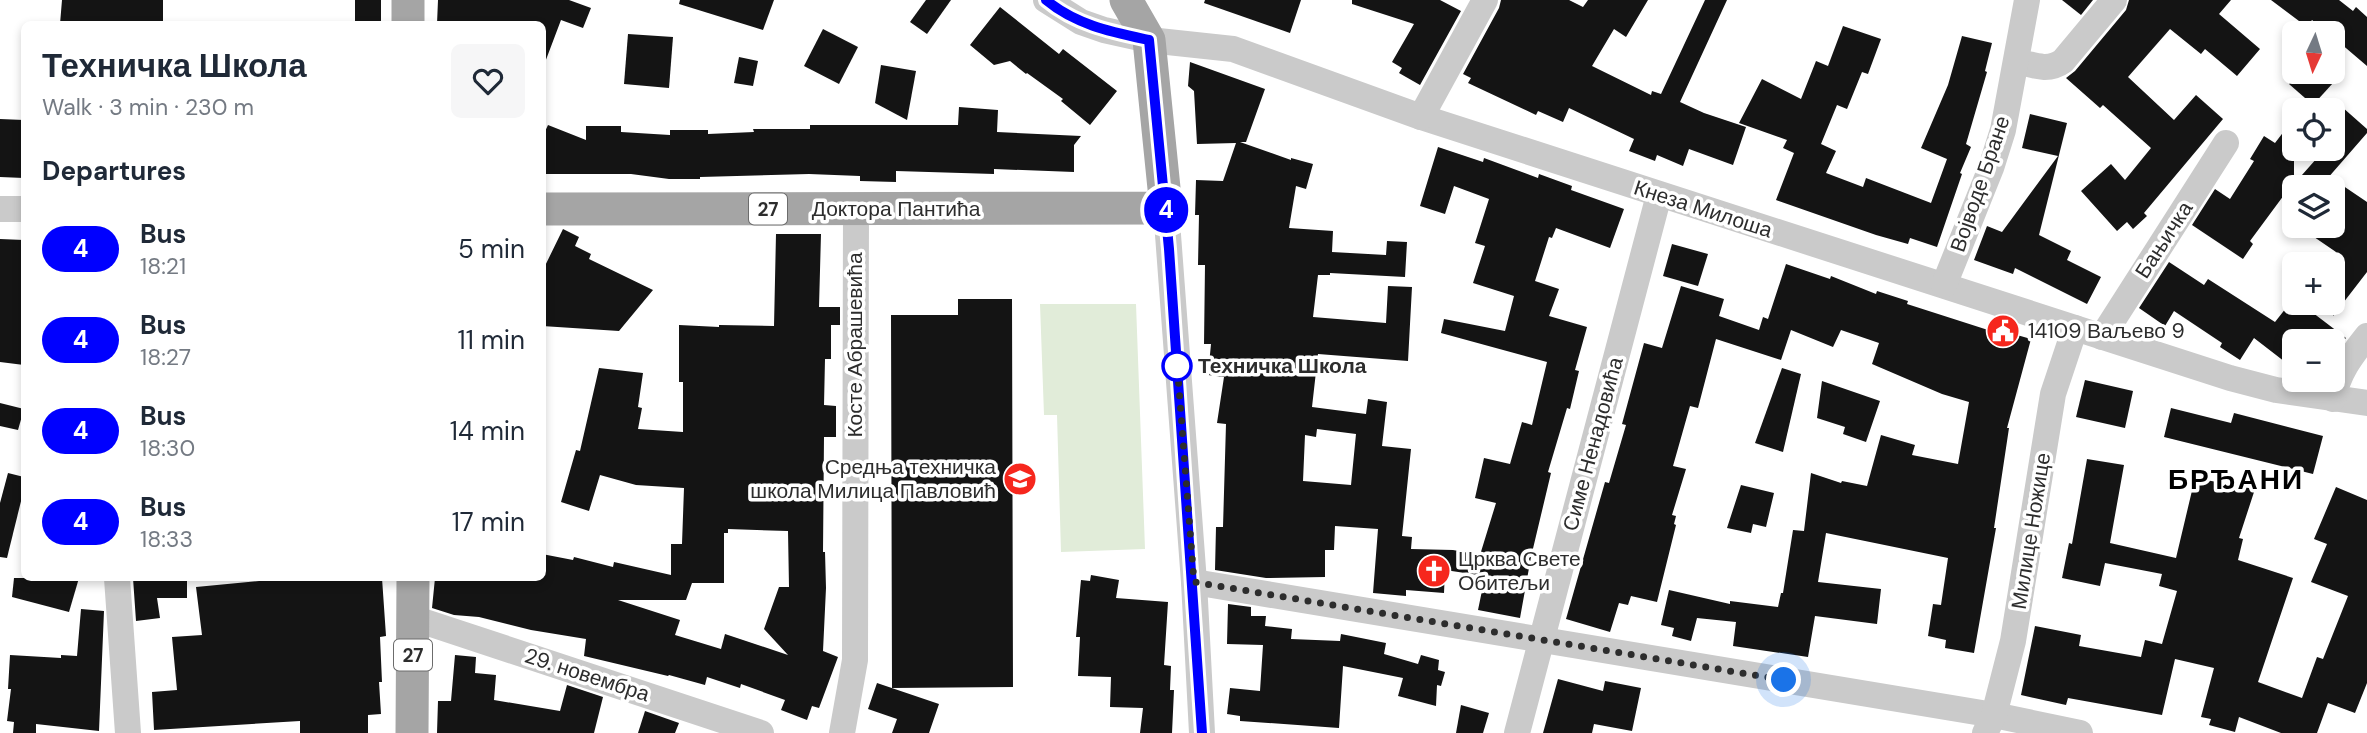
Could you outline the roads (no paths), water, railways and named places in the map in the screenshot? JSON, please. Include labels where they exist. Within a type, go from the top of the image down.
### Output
[{"type":"main road","points":[[408,0],[408,21]]},
{"type":"main road","points":[[1126,0],[1149,40],[1166,208]]},
{"type":"main road","name":"Доктора Пантића","points":[[546,209],[1166,208]]},
{"type":"main road","name":"27","points":[[412,581],[412,733]]},
{"type":"street","name":"Кнеза Милоша","points":[[1046,0],[1081,22],[1104,30],[1149,40],[1233,48],[1421,117],[2241,381],[2276,390],[2367,402]]},
{"type":"street","points":[[1421,117],[1485,0]]},
{"type":"street","name":"Војводе Бране","points":[[1944,285],[1991,168],[2003,130],[2026,0]]},
{"type":"street","points":[[2017,61],[2044,68],[2055,67],[2115,0]]},
{"type":"street","name":"Бањичка","points":[[2102,337],[2226,143]]},
{"type":"street","name":"Симе Ненадовића","points":[[1517,733],[1658,195]]},
{"type":"street","points":[[1166,208],[1194,582],[1202,733]]},
{"type":"street","points":[[0,209],[21,209]]},
{"type":"street","name":"Косте Абрашевића","points":[[842,733],[855,660],[856,209]]},
{"type":"street","name":"Милице Ножице","points":[[1989,724],[2013,641],[2053,394],[2075,328]]},
{"type":"street","points":[[2333,399],[2344,367],[2367,336]]},
{"type":"street","points":[[117,581],[128,733]]},
{"type":"street","points":[[1194,582],[1542,639],[1989,724],[2080,733]]},
{"type":"street","name":"29. новембра","points":[[413,618],[761,733]]},
{"type":"place","name":"14109 Ваљево 9","points":[[2003,331]]},
{"type":"place","name":"Техничка Школа","points":[[1177,366]]},
{"type":"place","name":"Средња техничка школа Милица Павловић","points":[[1020,479]]},
{"type":"place","name":"Црква Свете Обитељи","points":[[1434,571]]},
{"type":"district","name":"БРЂАНИ","points":[[2236,479]]}]
